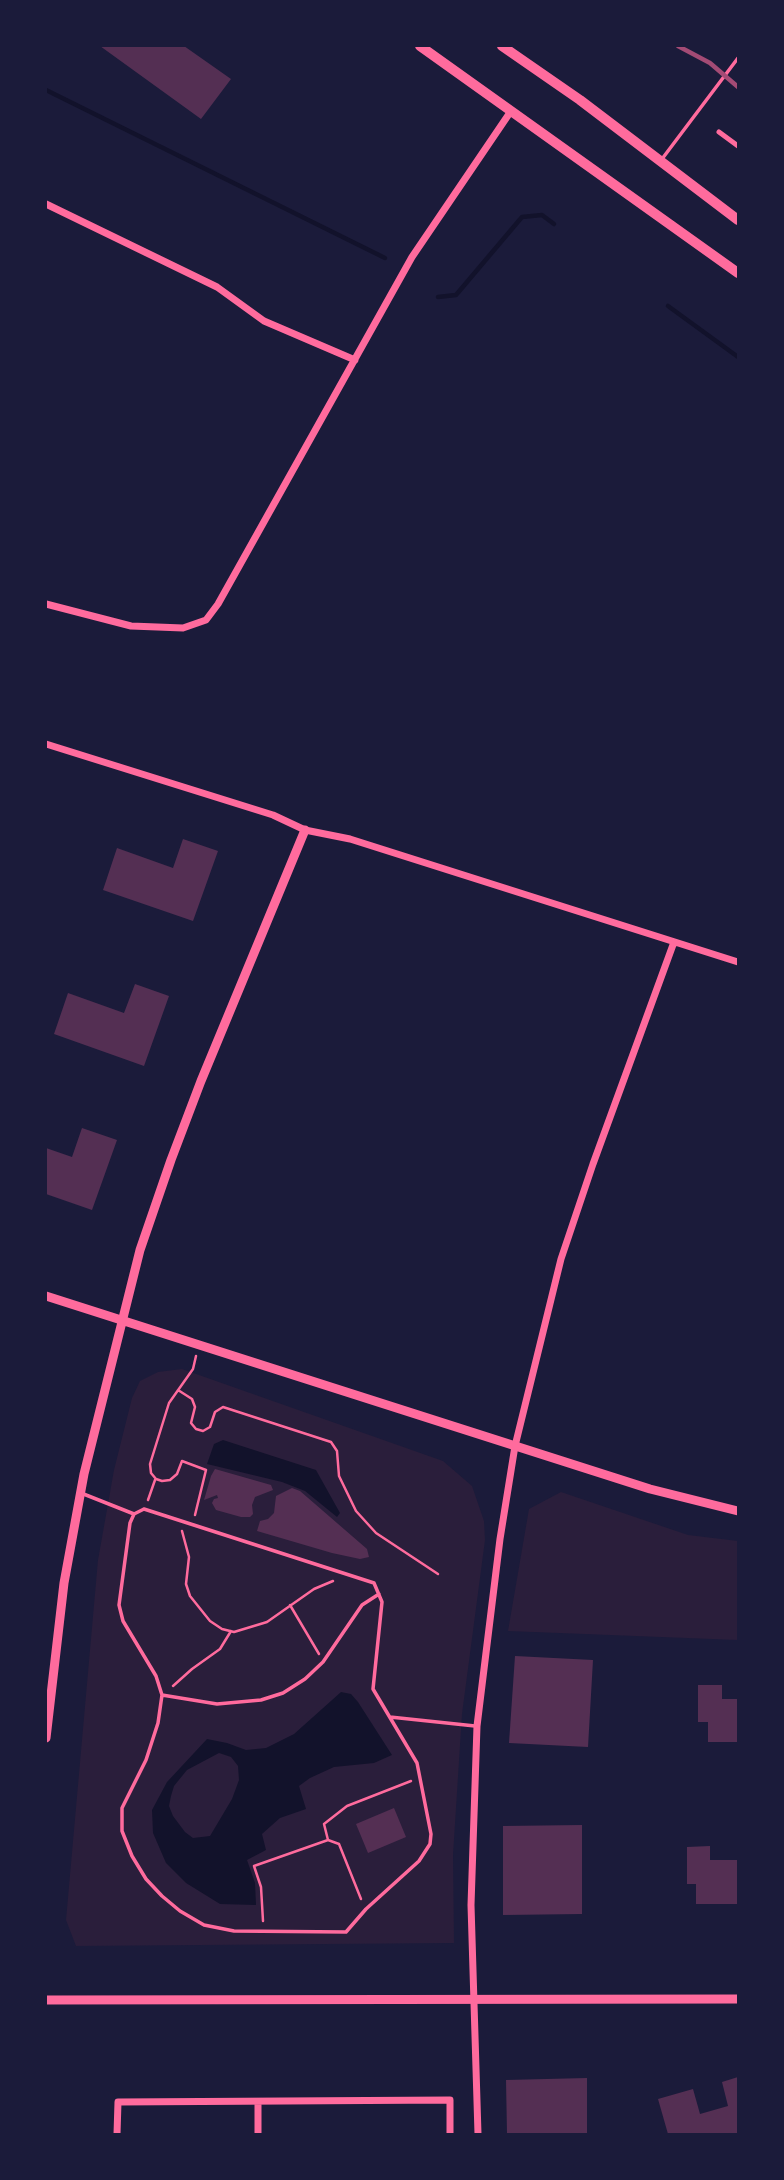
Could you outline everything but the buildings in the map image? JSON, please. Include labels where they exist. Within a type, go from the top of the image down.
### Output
[{"type":"main road","points":[[420,46],[738,273]]},
{"type":"main road","points":[[502,46],[580,100],[738,220]]},
{"type":"street","points":[[46,604],[131,625],[183,628],[206,620],[218,604],[411,257],[511,111]]},
{"type":"street","points":[[719,132],[738,146]]},
{"type":"street","points":[[46,204],[217,288],[264,321],[355,360]]},
{"type":"street","points":[[46,744],[273,815],[305,830],[350,839],[738,962]]},
{"type":"street","points":[[46,1738],[64,1583],[80,1492],[140,1250],[201,1081],[305,830]]},
{"type":"street","points":[[478,2134],[471,1905],[477,1726],[500,1539],[515,1446],[561,1259],[611,1112],[674,942]]},
{"type":"street","points":[[46,1296],[650,1489],[738,1511]]},
{"type":"street","points":[[46,2000],[738,1999]]},
{"type":"street","points":[[117,2134],[118,2102],[450,2100],[450,2134]]},
{"type":"street","points":[[258,2102],[258,2134]]},
{"type":"lane","points":[[660,161],[738,58]]},
{"type":"lane","points":[[80,1492],[134,1514]]},
{"type":"lane","points":[[144,1509],[374,1583],[382,1602],[373,1689],[417,1763],[431,1834],[430,1844],[419,1861],[366,1909],[346,1932],[234,1931],[204,1925],[180,1912],[146,1879],[132,1856],[121,1831],[122,1808],[146,1760],[158,1723],[162,1695],[156,1676],[123,1621],[119,1605],[130,1523],[134,1514],[144,1509]]},
{"type":"lane","points":[[162,1695],[217,1704],[261,1700],[283,1693],[305,1679],[323,1662],[356,1612],[379,1594]]},
{"type":"lane","points":[[390,1717],[477,1726]]},
{"type":"path","points":[[193,1525],[206,1470],[182,1461],[177,1474],[170,1480],[156,1479],[151,1473],[150,1464],[169,1403],[193,1369],[200,1344]]},
{"type":"path","points":[[178,1390],[192,1399],[194,1407],[191,1423],[196,1429],[203,1431],[210,1427],[215,1412],[223,1407],[331,1442],[337,1451],[339,1476],[356,1511],[376,1534],[438,1574]]},
{"type":"path","points":[[144,1509],[156,1479]]},
{"type":"path","points":[[179,1521],[189,1557],[186,1584],[190,1596],[210,1621],[231,1631],[250,1629],[267,1622],[314,1589],[347,1574]]},
{"type":"path","points":[[290,1605],[323,1662]]},
{"type":"path","points":[[162,1695],[220,1649],[231,1631]]},
{"type":"path","points":[[328,1840],[324,1824],[347,1806],[420,1777]]},
{"type":"path","points":[[263,1931],[261,1887],[254,1866],[328,1840],[339,1844],[366,1909]]},
{"type":"shaded area","points":[[182,1369],[443,1461],[472,1486],[484,1521],[485,1540],[462,1714],[453,1855],[454,1943],[76,1946],[66,1920],[98,1560],[114,1470],[132,1398],[140,1381],[158,1372]]},
{"type":"shaded area","points":[[223,1440],[316,1470],[340,1513],[337,1517],[305,1491],[282,1482],[207,1464],[214,1444]]},
{"type":"shaded area","points":[[561,1492],[688,1535],[738,1541],[738,1640],[508,1631],[529,1509]]},
{"type":"shaded area","points":[[341,1692],[351,1694],[392,1755],[374,1763],[334,1767],[299,1786],[306,1809],[280,1818],[262,1834],[266,1850],[247,1860],[255,1883],[256,1905],[220,1904],[186,1883],[166,1863],[153,1833],[152,1810],[167,1782],[207,1739],[246,1750],[266,1748],[294,1734]],"holes":[[[219,1753],[231,1757],[238,1766],[239,1780],[232,1799],[210,1836],[193,1838],[185,1832],[169,1806],[174,1786],[187,1770]]]},
{"type":"waterway","points":[[46,90],[385,258]]},
{"type":"waterway","points":[[438,297],[456,295],[522,217],[542,215],[554,224]]},
{"type":"waterway","points":[[668,306],[738,357]]},
{"type":"railway","points":[[678,46],[710,63],[738,87]]}]
